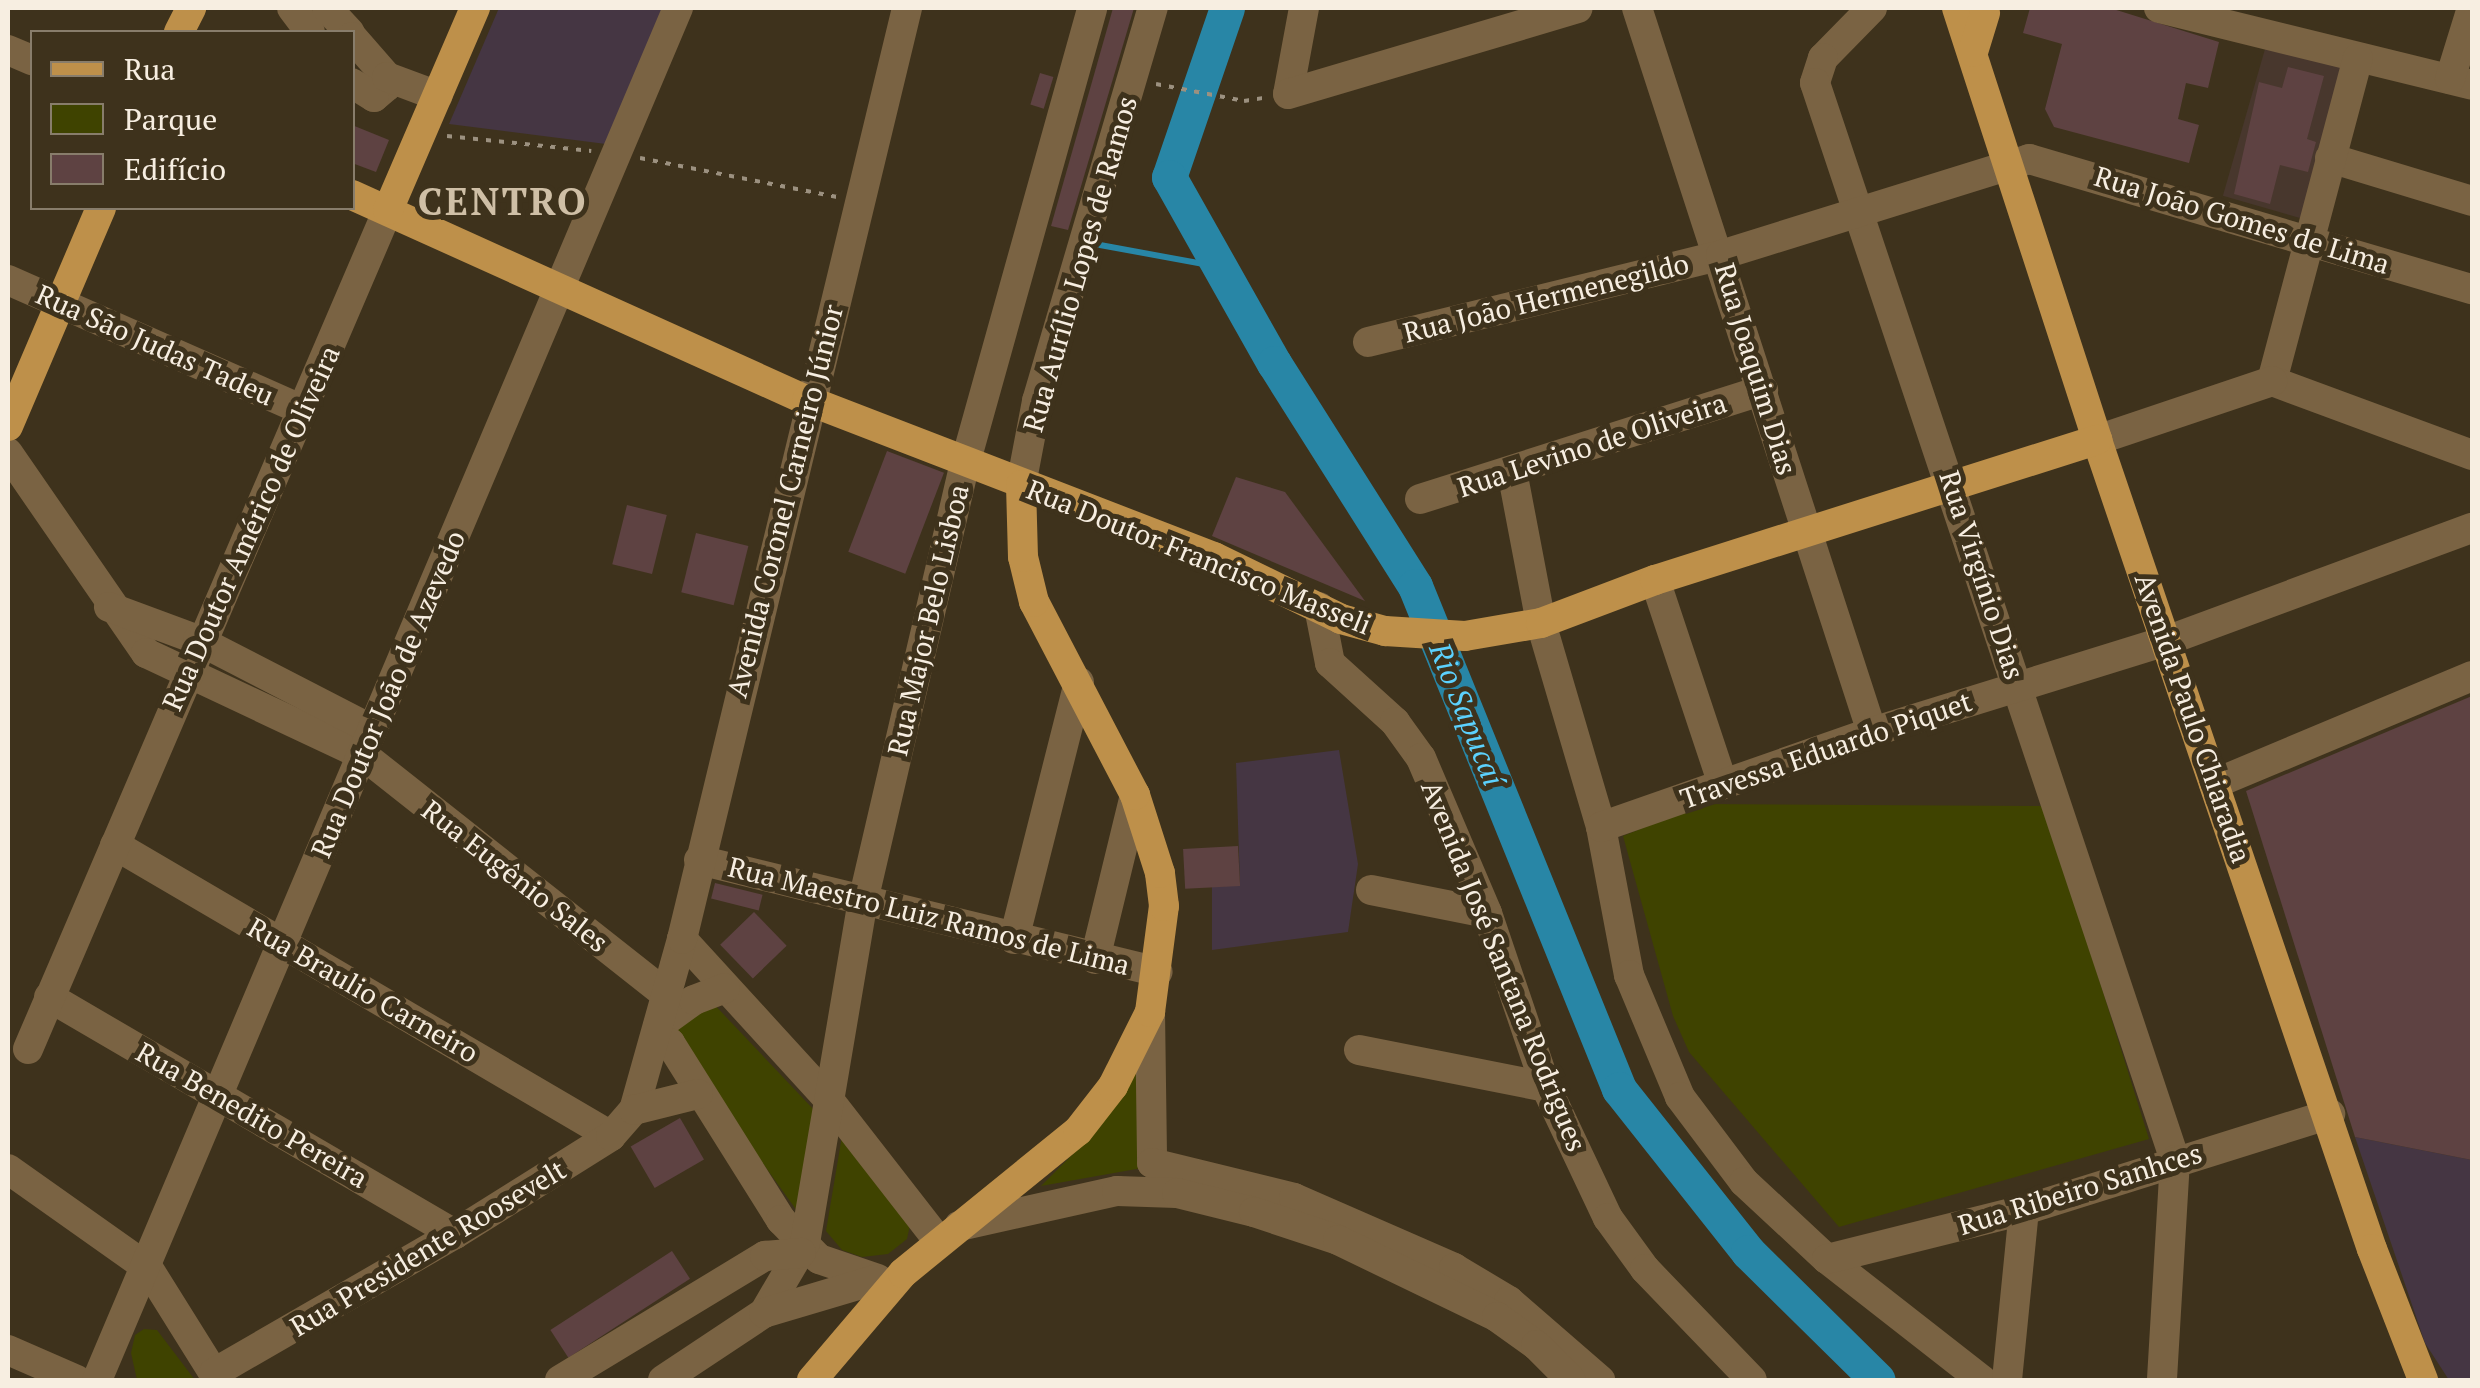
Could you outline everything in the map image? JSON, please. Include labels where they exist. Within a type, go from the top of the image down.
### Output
[{"type":"main road","name":"Rua Doutor Américo de Oliveira","points":[[388,210],[475,8]]},
{"type":"main road","name":"Avenida Paulo Chiaradia","points":[[1973,9],[1973,52],[2097,440],[2330,1114],[2372,1248],[2423,1380]]},
{"type":"main road","name":"Rua Doutor Francisco Masseli","points":[[355,196],[807,400],[1214,557],[1330,613],[1418,636],[1527,626],[1807,530],[2097,440]]},
{"type":"main road","points":[[8,426],[100,210]]},
{"type":"main road","name":"Rua Aurílio Lopes de Ramos","points":[[812,1380],[890,1276],[1078,1131],[1113,1086],[1150,1012],[1158,972],[1162,889],[1136,795],[1080,682],[1034,602],[1023,557],[1022,485]]},
{"type":"street","points":[[292,8],[308,30]]},
{"type":"street","points":[[327,8],[347,30]]},
{"type":"street","name":"Rua Doutor João de Azevedo","points":[[97,1380],[111,1366],[215,1092],[284,944],[678,8]]},
{"type":"street","name":"Avenida Coronel Carneiro Júnior","points":[[634,1110],[682,939],[807,400],[907,8]]},
{"type":"street","name":"Rua Major Belo Lisboa","points":[[803,1248],[862,901],[965,464],[1089,21],[1104,8]]},
{"type":"street","name":"Rua Aurílio Lopes de Ramos","points":[[1022,485],[1037,401],[1153,8]]},
{"type":"street","points":[[1304,8],[1288,94],[1578,8]]},
{"type":"street","name":"Rua Joaquim Dias","points":[[1637,8],[1721,255],[1872,732]]},
{"type":"street","name":"Rua Virgínio Dias","points":[[1872,8],[1815,75],[2175,1160]]},
{"type":"street","points":[[2159,8],[2461,82],[2472,8]]},
{"type":"street","points":[[355,40],[387,77],[438,96]]},
{"type":"street","points":[[2272,381],[2358,58]]},
{"type":"street","points":[[355,85],[374,96],[388,86],[387,77]]},
{"type":"street","points":[[2330,158],[2472,201]]},
{"type":"street","name":"Rua João Gomes de Lima","points":[[2010,162],[2043,161],[2472,289]]},
{"type":"street","name":"Rua João Hermenegildo","points":[[1368,342],[1721,255],[1860,215],[2010,162]]},
{"type":"street","name":"Rua Doutor Américo de Oliveira","points":[[28,1048],[198,640],[303,410],[388,210]]},
{"type":"street","name":"Rua São Judas Tadeu","points":[[8,280],[303,410]]},
{"type":"street","points":[[2097,440],[2272,381],[2472,455]]},
{"type":"street","name":"Rua Levino de Oliveira","points":[[1420,500],[1763,390]]},
{"type":"street","points":[[12,467],[109,607],[146,653],[184,676],[368,742]]},
{"type":"street","points":[[1512,471],[1527,626],[1601,828],[1628,975],[1680,1096],[1744,1182],[1827,1259],[1982,1380]]},
{"type":"street","name":"Travessa Eduardo Piquet","points":[[1601,828],[1872,732],[2166,641],[2472,528]]},
{"type":"street","points":[[1655,580],[1723,784]]},
{"type":"street","points":[[109,607],[198,640],[368,742]]},
{"type":"street","name":"Avenida José Santana Rodrigues","points":[[1330,613],[1330,663],[1411,738],[1487,912],[1546,1087],[1608,1218],[1645,1269],[1738,1376]]},
{"type":"street","points":[[2214,784],[2472,676]]},
{"type":"street","points":[[1014,940],[1080,682]]},
{"type":"street","name":"Rua Eugênio Sales","points":[[368,742],[667,995]]},
{"type":"street","points":[[1095,959],[1136,795]]},
{"type":"street","name":"Rua Braulio Carneiro","points":[[115,844],[611,1136]]},
{"type":"street","name":"Rua Maestro Luiz Ramos de Lima","points":[[699,860],[1014,940],[1158,972]]},
{"type":"street","points":[[1371,890],[1487,912]]},
{"type":"street","points":[[682,939],[945,1234],[1117,1191],[1177,1193],[1254,1212],[1338,1240],[1497,1317],[1536,1344],[1570,1380]]},
{"type":"street","points":[[725,988],[694,1000],[657,1029],[670,1043],[764,1198],[803,1248],[834,1268],[890,1276]]},
{"type":"street","name":"Rua Benedito Pereira","points":[[49,998],[455,1234]]},
{"type":"street","points":[[1150,1012],[1148,1158],[1294,1198],[1454,1268],[1510,1301],[1600,1380]]},
{"type":"street","points":[[1359,1050],[1546,1087]]},
{"type":"street","points":[[634,1110],[698,1094]]},
{"type":"street","name":"Rua Presidente Roosevelt","points":[[216,1377],[611,1136],[634,1110]]},
{"type":"street","name":"Rua Ribeiro Sanhces","points":[[1827,1259],[2024,1210],[2330,1114]]},
{"type":"street","points":[[2162,1380],[2175,1160]]},
{"type":"street","points":[[8,1168],[148,1268],[216,1377]]},
{"type":"street","points":[[2007,1380],[2024,1210]]},
{"type":"street","points":[[764,1313],[803,1248]]},
{"type":"street","points":[[560,1380],[766,1256],[803,1248]]},
{"type":"street","points":[[663,1380],[764,1313],[890,1276]]},
{"type":"street","points":[[128,1320],[182,1326]]},
{"type":"street","points":[[8,1350],[77,1380]]},
{"type":"path","points":[[1148,83],[1244,101]]},
{"type":"shaded area","points":[[499,8],[665,8],[606,144],[449,124]]},
{"type":"shaded area","points":[[2267,42],[2346,65],[2302,218],[2223,196]]},
{"type":"shaded area","points":[[1339,750],[1358,864],[1348,932],[1212,950],[1212,887],[1240,885],[1236,763]]},
{"type":"shaded area","points":[[2355,1137],[2472,1160],[2472,1380],[2449,1380],[2425,1343]]},
{"type":"green space","points":[[1702,804],[2045,806],[2149,1139],[1839,1227],[1689,1052],[1673,1016],[1623,836]]},
{"type":"green space","points":[[710,1000],[816,1112],[800,1215],[671,1036],[682,1010]]},
{"type":"green space","points":[[1141,1057],[1142,1168],[1041,1186],[1101,1126]]},
{"type":"green space","points":[[843,1130],[912,1216],[907,1239],[888,1254],[862,1257],[842,1250],[826,1231]]},
{"type":"green space","points":[[144,1329],[157,1330],[195,1380],[137,1380],[131,1353],[135,1335]]},
{"type":"building","points":[[1113,8],[1134,8],[1068,230],[1051,226]]},
{"type":"building","points":[[2030,8],[2110,8],[2219,42],[2208,88],[2186,83],[2178,119],[2199,125],[2189,163],[2054,127],[2045,109],[2062,44],[2023,33]]},
{"type":"building","points":[[2288,67],[2324,76],[2307,139],[2316,142],[2308,172],[2280,165],[2270,204],[2234,194],[2259,82],[2282,88]]},
{"type":"building","points":[[1040,73],[1053,77],[1044,109],[1030,105]]},
{"type":"building","points":[[355,126],[389,140],[376,172],[355,164]]},
{"type":"building","points":[[887,451],[944,473],[905,574],[848,552]]},
{"type":"building","points":[[1236,477],[1285,492],[1365,601],[1212,536]]},
{"type":"building","points":[[627,505],[667,515],[652,574],[612,564]]},
{"type":"building","points":[[696,533],[748,546],[734,605],[681,592]]},
{"type":"building","points":[[2472,696],[2472,1160],[2355,1137],[2246,791]]},
{"type":"building","points":[[1238,846],[1240,886],[1185,889],[1183,849]]},
{"type":"building","points":[[715,883],[763,895],[759,910],[711,899]]},
{"type":"building","points":[[754,912],[787,946],[753,978],[720,945]]},
{"type":"building","points":[[680,1118],[704,1160],[655,1188],[631,1146]]},
{"type":"building","points":[[672,1251],[690,1279],[568,1358],[550,1330]]},
{"type":"waterway","name":"Rio Sapucaí","points":[[1227,8],[1169,177],[1274,363],[1415,586],[1619,1089],[1748,1252],[1878,1380]]},
{"type":"waterway","points":[[1100,245],[1220,267]]},
{"type":"district","name":"CENTRO","points":[[503,202]]}]
